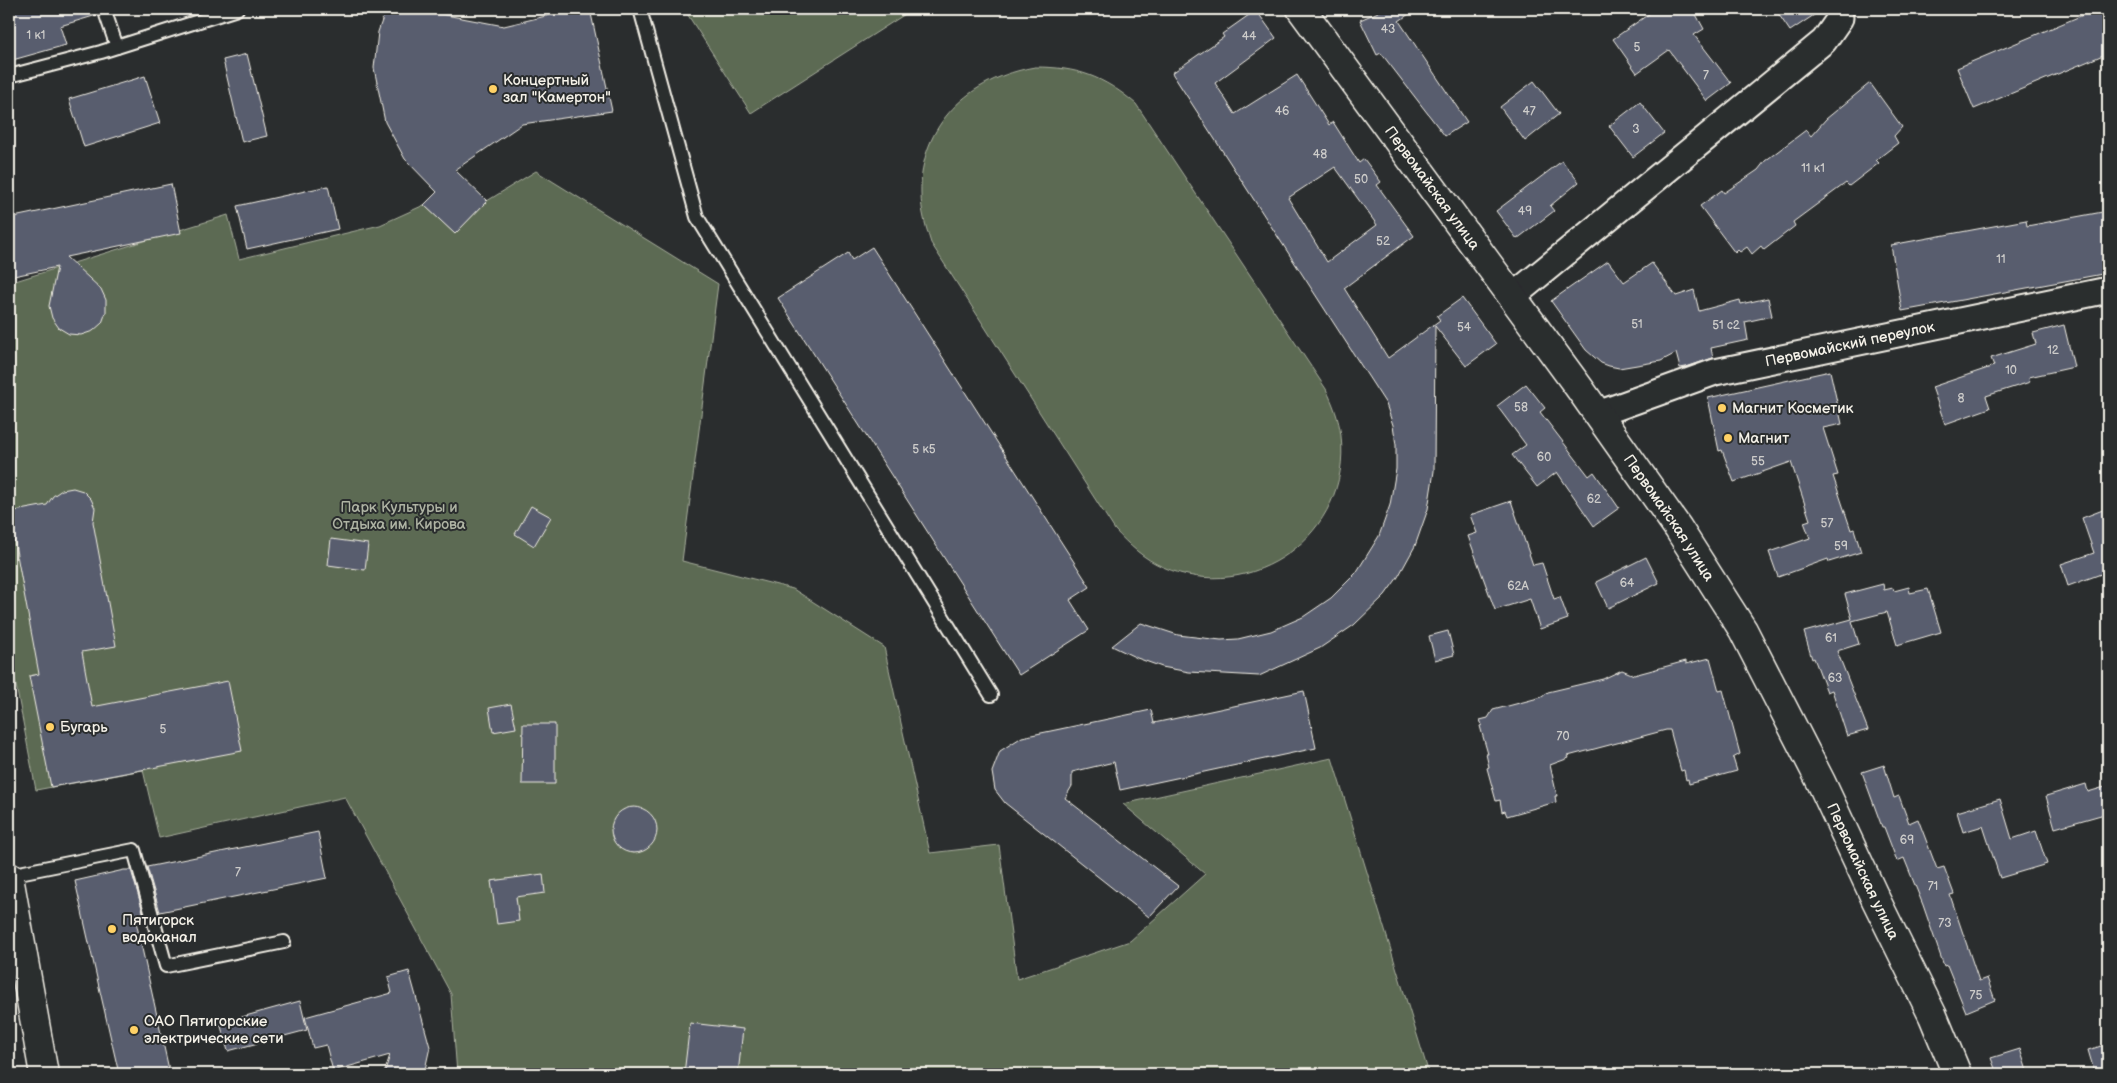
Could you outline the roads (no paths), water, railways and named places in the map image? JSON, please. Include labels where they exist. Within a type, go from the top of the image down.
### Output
[{"type":"street","name":"Первомайская улица","points":[[1301,9],[1598,414],[1678,528],[1743,630],[1821,782],[1933,1016],[1957,1074]]},
{"type":"street","points":[[1513,296],[1824,41],[1840,18],[1838,9]]},
{"type":"street","name":"Первомайский переулок","points":[[1598,414],[1716,372],[2108,290]]},
{"type":"street","points":[[9,876],[44,1074]]},
{"type":"lane","points":[[104,9],[117,47]]},
{"type":"lane","points":[[9,76],[117,47],[237,9]]},
{"type":"lane","points":[[640,9],[697,217],[991,695]]},
{"type":"lane","points":[[9,876],[134,850],[166,966],[284,942]]},
{"type":"place","name":"Концертный зал \"Камертон\"","points":[[493,89]]},
{"type":"place","name":"Магнит Косметик","points":[[1722,408]]},
{"type":"place","name":"Магнит","points":[[1728,438]]},
{"type":"place","name":"Бугарь","points":[[50,727]]},
{"type":"place","name":"Пятигорск водоканал","points":[[112,929]]},
{"type":"place","name":"ОАО Пятигорские электрические сети","points":[[134,1030]]},
{"type":"park label","name":"Парк Культуры и Отдыха им. Кирова","points":[[399,516]]}]
